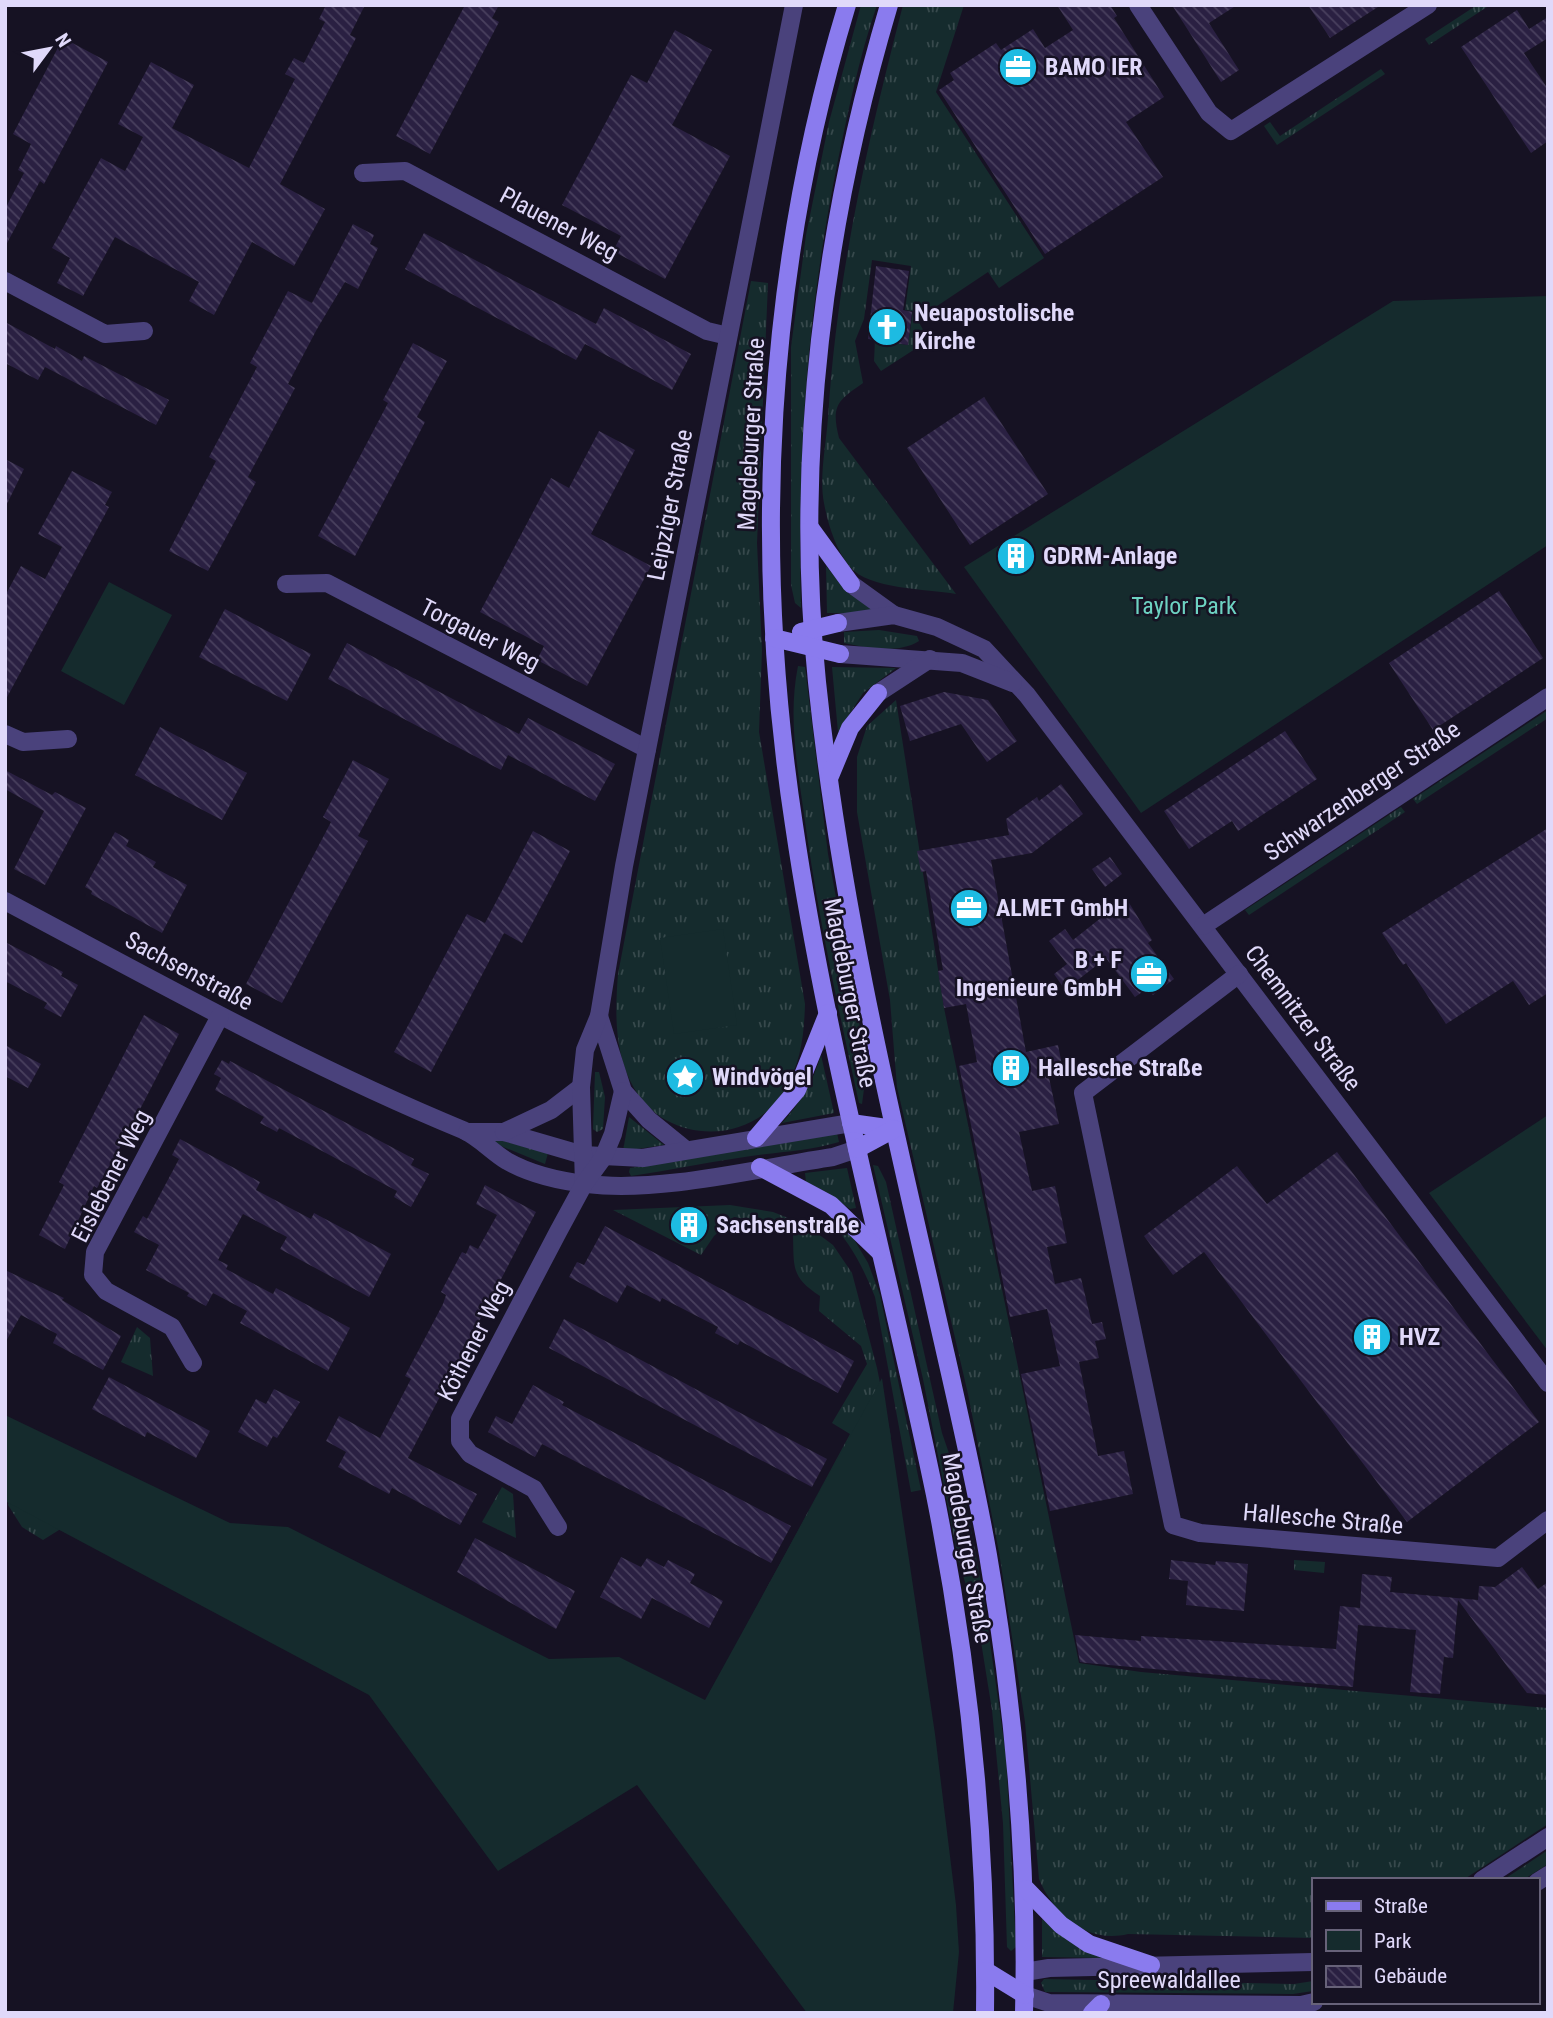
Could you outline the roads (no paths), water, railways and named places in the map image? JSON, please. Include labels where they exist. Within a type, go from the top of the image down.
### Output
[{"type":"main road","name":"Magdeburger Straße","points":[[846,5],[801,184],[782,304],[769,502],[774,638],[794,826],[828,1013],[935,1497],[956,1611],[978,1783],[991,1979],[985,2013]]},
{"type":"main road","name":"Magdeburger Straße","points":[[889,5],[857,118],[831,249],[814,399],[811,528],[814,649],[828,780],[849,908],[894,1129],[987,1552],[1010,1700],[1026,1889],[1025,2004]]},
{"type":"main road","points":[[811,528],[851,584]]},
{"type":"main road","points":[[774,638],[838,623]]},
{"type":"main road","points":[[774,638],[840,654]]},
{"type":"main road","points":[[828,780],[850,727],[878,693]]},
{"type":"main road","points":[[756,1138],[797,1090],[828,1013]]},
{"type":"main road","points":[[851,1123],[894,1129]]},
{"type":"main road","points":[[857,1149],[894,1129]]},
{"type":"main road","points":[[760,1167],[831,1205],[882,1254]]},
{"type":"main road","points":[[1026,1889],[1061,1925],[1089,1944],[1151,1965]]},
{"type":"main road","points":[[991,1979],[1025,1972]]},
{"type":"main road","points":[[991,1979],[1025,2004]]},
{"type":"street","name":"Leipziger Straße","points":[[584,1184],[581,1087],[586,1050],[599,1016],[609,947],[647,749],[794,5]]},
{"type":"street","points":[[1138,5],[1209,113],[1231,131],[1428,5]]},
{"type":"street","name":"Plauener Weg","points":[[363,173],[405,171],[707,331],[729,336]]},
{"type":"street","points":[[5,281],[105,334],[144,331]]},
{"type":"street","name":"Torgauer Weg","points":[[286,584],[327,583],[647,749]]},
{"type":"street","name":"Chemnitzer Straße","points":[[851,584],[894,615],[970,641],[984,649],[1038,707],[1548,1383]]},
{"type":"street","name":"Chemnitzer Straße","points":[[838,623],[894,615]]},
{"type":"street","name":"Chemnitzer Straße","points":[[840,654],[962,663],[1016,684]]},
{"type":"street","points":[[878,693],[930,659]]},
{"type":"street","name":"Schwarzenberger Straße","points":[[1203,926],[1548,697]]},
{"type":"street","points":[[5,734],[23,742],[68,739]]},
{"type":"street","name":"Sachsenstraße","points":[[5,901],[220,1016],[340,1077],[467,1132],[507,1161],[547,1177],[614,1187],[651,1185],[833,1157],[857,1149]]},
{"type":"street","name":"Hallesche Straße","points":[[1239,974],[1083,1093],[1173,1525],[1200,1533],[1498,1558],[1548,1520]]},
{"type":"street","name":"Eislebener Weg","points":[[193,1363],[172,1327],[106,1291],[93,1275],[95,1252],[220,1016]]},
{"type":"street","name":"Leipziger Straße","points":[[599,1016],[623,1091],[649,1120],[686,1150]]},
{"type":"street","points":[[504,1132],[551,1110],[581,1087]]},
{"type":"street","points":[[584,1184],[603,1158],[613,1134],[623,1091]]},
{"type":"street","name":"Sachsenstraße","points":[[467,1132],[504,1132],[583,1155],[603,1158],[643,1158],[851,1123]]},
{"type":"street","name":"Köthener Weg","points":[[558,1527],[534,1489],[470,1454],[460,1441],[460,1419],[584,1184]]},
{"type":"street","points":[[1485,1878],[1548,1837]]},
{"type":"street","name":"Spreewaldallee","points":[[1025,1972],[1151,1965],[1312,1962]]},
{"type":"street","name":"Spreewaldallee","points":[[1025,2004],[1049,2003],[1097,2009],[1301,2005],[1312,2002]]},
{"type":"place","name":"BAMO IER","points":[[1018,67]]},
{"type":"place","name":"Neuapostolische Kirche","points":[[887,327]]},
{"type":"place","name":"GDRM-Anlage","points":[[1016,556]]},
{"type":"place","name":"ALMET GmbH","points":[[969,908]]},
{"type":"place","name":"B + F Ingenieure GmbH","points":[[1149,974]]},
{"type":"place","name":"Hallesche Straße","points":[[1011,1068]]},
{"type":"place","name":"Windvögel","points":[[685,1077]]},
{"type":"place","name":"Sachsenstraße","points":[[689,1225]]},
{"type":"place","name":"HVZ","points":[[1372,1337]]},
{"type":"park label","name":"Taylor Park","points":[[1184,606]]}]
